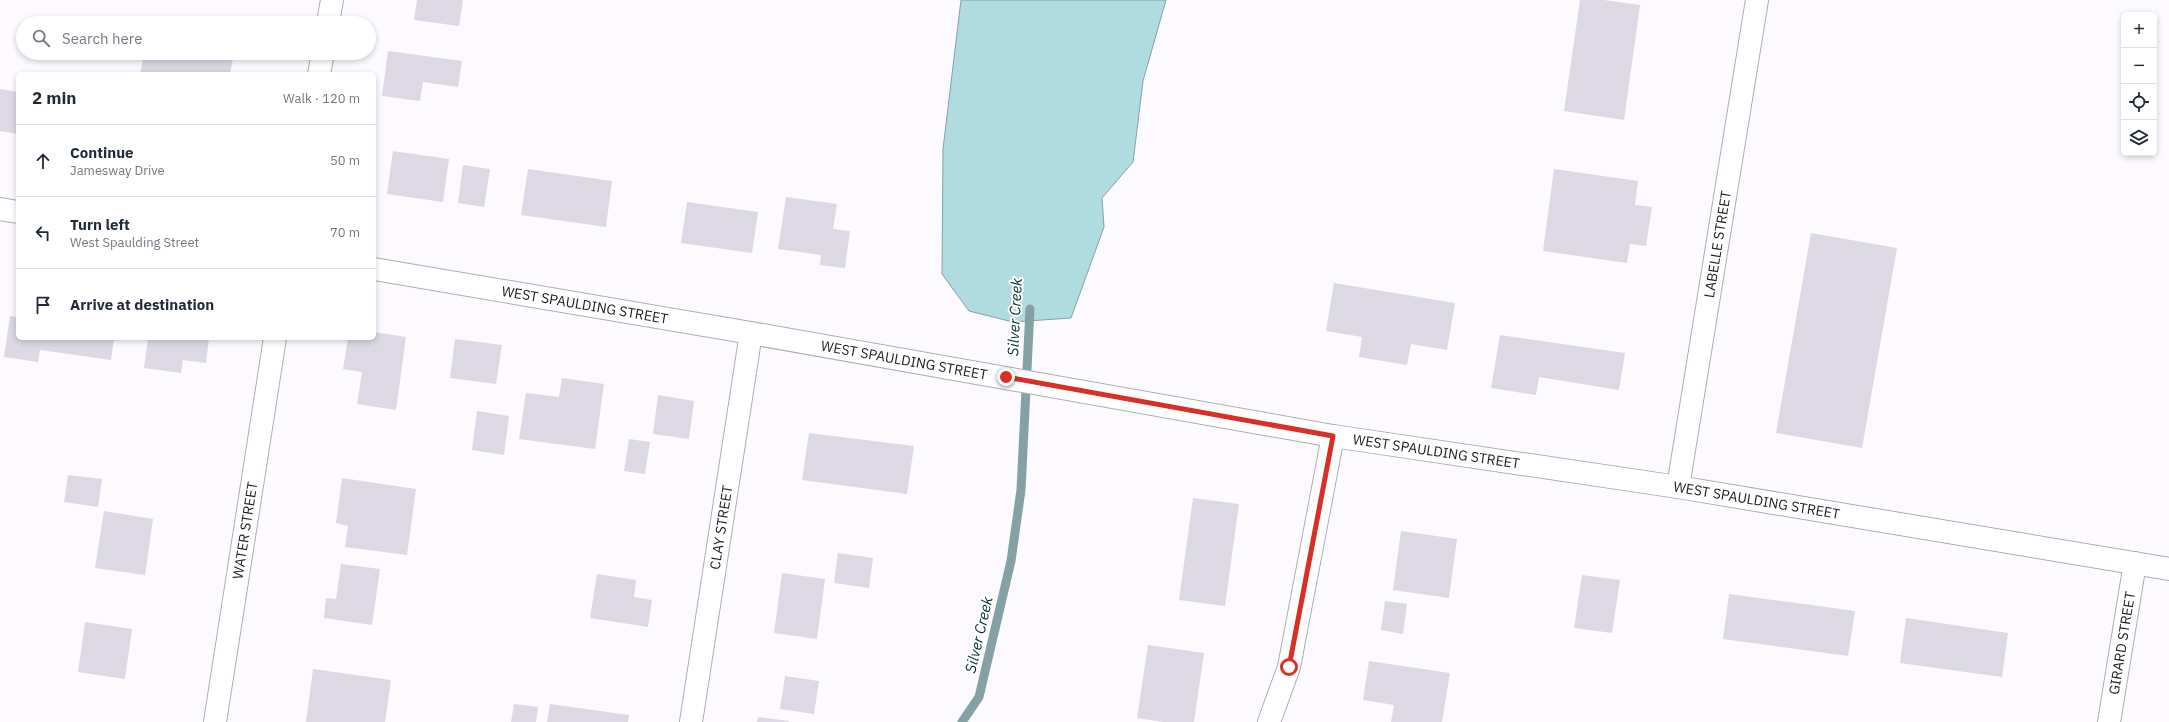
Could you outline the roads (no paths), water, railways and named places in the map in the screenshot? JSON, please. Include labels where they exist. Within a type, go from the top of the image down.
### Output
[{"type":"street","points":[[329,16],[332,0]]},
{"type":"street","name":"LABELLE STREET","points":[[1678,487],[1757,0]]},
{"type":"street","points":[[319,72],[322,60]]},
{"type":"street","points":[[0,209],[16,212]]},
{"type":"street","name":"WEST SPAULDING STREET","points":[[376,268],[1006,377],[1333,436],[1678,487],[2169,569]]},
{"type":"street","name":"CLAY STREET","points":[[691,722],[751,333]]},
{"type":"street","name":"WATER STREET","points":[[215,722],[275,340]]},
{"type":"street","points":[[1269,722],[1289,667],[1333,436]]},
{"type":"street","name":"GIRARD STREET","points":[[2109,722],[2135,563]]},
{"type":"water","points":[[961,0],[1166,0],[1143,81],[1133,162],[1102,198],[1104,227],[1071,318],[1013,322],[969,311],[942,274],[943,149]]},
{"type":"waterway","name":"Silver Creek","points":[[962,722],[979,697],[1011,561],[1021,490],[1030,309]]}]
